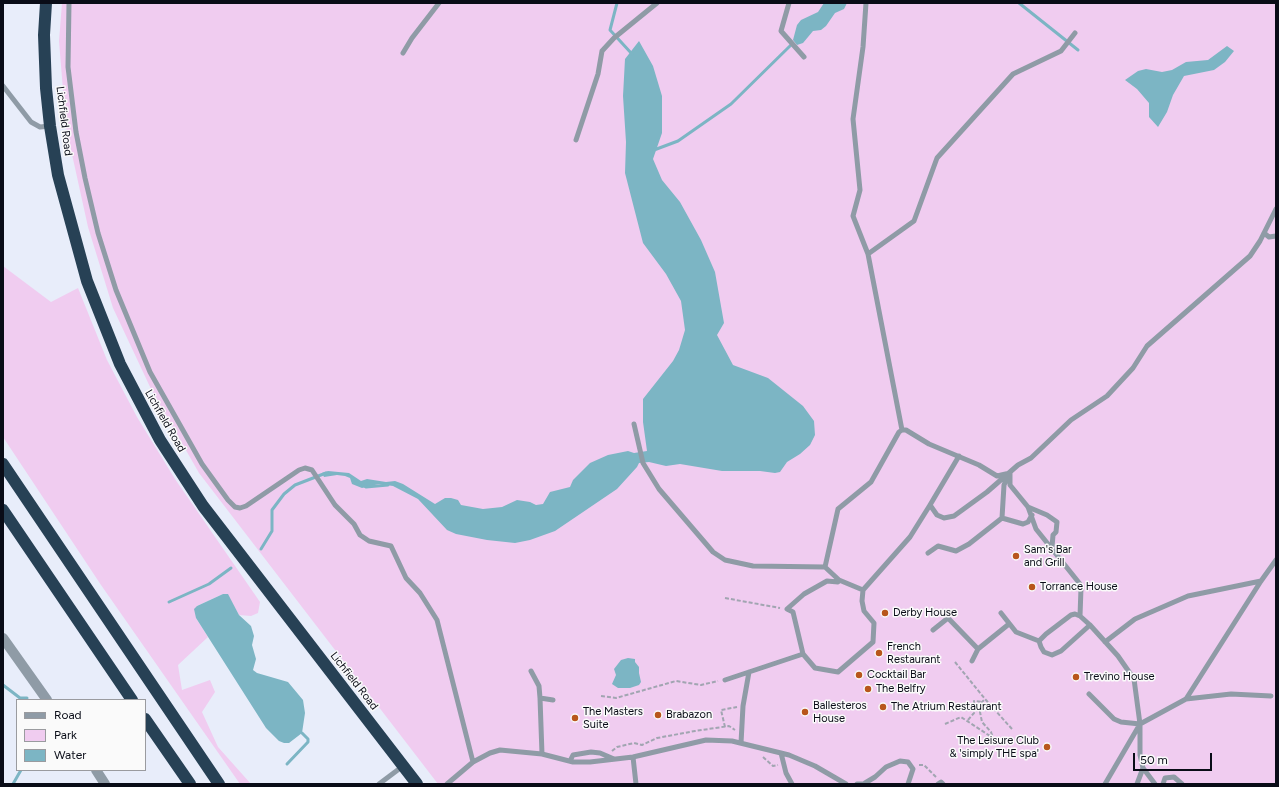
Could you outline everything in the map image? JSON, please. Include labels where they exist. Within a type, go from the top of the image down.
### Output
[{"type":"highway","name":"Lichfield Road","points":[[46,3],[45,43],[50,126],[58,176],[87,281],[120,364],[140,405],[164,447],[203,506],[417,784]]},
{"type":"highway","points":[[3,464],[218,784]]},
{"type":"highway","points":[[3,510],[131,699]]},
{"type":"highway","points":[[146,719],[190,784]]},
{"type":"street","points":[[3,638],[46,699]]},
{"type":"street","points":[[97,771],[105,784]]},
{"type":"lane","points":[[69,3],[68,68],[76,132],[85,178],[98,233],[116,290],[150,372],[202,464],[228,500],[235,507],[240,508],[246,506],[299,470],[305,468],[312,470],[335,505],[354,524],[360,535],[368,541],[391,546],[406,578],[420,593],[437,620],[473,762]]},
{"type":"lane","points":[[403,53],[412,38],[439,3]]},
{"type":"lane","points":[[576,140],[598,74],[602,51],[606,44],[657,3]]},
{"type":"lane","points":[[789,3],[781,31],[804,57]]},
{"type":"lane","points":[[866,3],[863,47],[853,119],[860,190],[853,216],[868,254],[902,430]]},
{"type":"lane","points":[[868,254],[914,221],[937,158],[1013,74],[1061,51],[1075,32]]},
{"type":"lane","points":[[3,86],[31,122],[40,126],[50,126]]},
{"type":"lane","points":[[930,506],[937,515],[944,518],[954,516],[1010,473],[1018,465],[1031,458],[1071,420],[1107,396],[1133,368],[1147,346],[1239,267],[1260,241],[1276,209]]},
{"type":"lane","points":[[1264,233],[1269,237]]},
{"type":"lane","points":[[1260,241],[1276,236]]},
{"type":"lane","points":[[634,424],[642,463],[653,481],[714,552],[725,560],[739,564],[768,567],[825,567],[839,580],[863,590]]},
{"type":"lane","points":[[902,430],[980,465],[997,476],[1010,473]]},
{"type":"lane","points":[[827,581],[825,567],[838,509],[871,482],[899,432],[902,430]]},
{"type":"lane","points":[[839,580],[838,582],[827,581],[800,597],[787,609],[793,612],[803,654],[815,668],[838,672],[873,642],[874,623],[864,611],[862,601],[863,590],[910,537],[959,456]]},
{"type":"lane","points":[[928,553],[938,546],[956,551],[969,544],[1002,518],[1004,485],[1010,473]]},
{"type":"lane","points":[[1010,473],[1010,485],[1028,507],[1036,529],[1052,547],[1082,588],[1080,616]]},
{"type":"lane","points":[[996,484],[997,476]]},
{"type":"lane","points":[[996,484],[1010,485]]},
{"type":"lane","points":[[1028,507],[1047,514],[1057,522],[1056,532],[1053,535],[1052,547]]},
{"type":"lane","points":[[1023,524],[1028,522],[1032,515]]},
{"type":"lane","points":[[1002,518],[1036,529]]},
{"type":"lane","points":[[1186,699],[1261,580],[1276,560]]},
{"type":"lane","points":[[1106,642],[1135,619],[1188,596],[1261,580]]},
{"type":"lane","points":[[1001,613],[1016,632],[1039,641],[1044,652],[1052,655],[1061,651],[1090,625]]},
{"type":"lane","points":[[1039,641],[1070,615],[1075,614],[1080,616],[1090,625],[1118,656],[1134,679],[1140,724],[1140,755],[1143,768],[1155,784]]},
{"type":"lane","points":[[933,630],[948,618],[978,649]]},
{"type":"lane","points":[[972,661],[978,649],[1009,624]]},
{"type":"lane","points":[[793,657],[801,646]]},
{"type":"lane","points":[[725,680],[803,654]]},
{"type":"lane","points":[[531,672],[539,686],[542,754]]},
{"type":"lane","points":[[741,743],[743,706],[749,672]]},
{"type":"lane","points":[[1088,694],[1114,719],[1126,723],[1140,724]]},
{"type":"lane","points":[[1105,784],[1140,724],[1186,699],[1231,694],[1271,696]]},
{"type":"lane","points":[[540,698],[553,700]]},
{"type":"lane","points":[[447,784],[473,762],[490,753],[500,750],[542,754],[570,761],[590,762],[634,757],[706,740],[741,743],[781,753],[815,766],[846,784]]},
{"type":"lane","points":[[570,761],[573,755],[591,752],[615,759]]},
{"type":"lane","points":[[781,753],[786,773],[792,784]]},
{"type":"lane","points":[[634,757],[636,784]]},
{"type":"lane","points":[[857,784],[866,784],[894,762],[904,761],[912,765],[913,774],[908,784]]},
{"type":"lane","points":[[379,784],[403,766]]},
{"type":"lane","points":[[1137,784],[1143,768]]},
{"type":"lane","points":[[1163,784],[1166,778],[1174,777],[1182,784]]},
{"type":"path","points":[[725,598],[787,609]]},
{"type":"path","points":[[955,662],[1012,729]]},
{"type":"path","points":[[601,696],[616,698],[676,681],[701,685],[725,680]]},
{"type":"path","points":[[946,724],[959,717],[968,720],[990,736],[992,735],[992,732],[982,722],[980,712],[982,702],[985,699]]},
{"type":"path","points":[[974,713],[974,701],[982,702]]},
{"type":"path","points":[[725,727],[721,710],[743,706]]},
{"type":"path","points":[[968,720],[974,713],[980,712]]},
{"type":"path","points":[[976,725],[982,722]]},
{"type":"path","points":[[606,756],[617,747],[634,743],[642,745],[657,738],[728,726],[741,735]]},
{"type":"path","points":[[762,756],[773,766],[784,765]]},
{"type":"path","points":[[912,765],[924,765],[941,783]]},
{"type":"green space","name":"The Belfry","points":[[62,3],[1276,3],[1276,784],[438,784],[199,473],[151,389],[113,308],[88,227],[66,127],[59,41]]},
{"type":"green space","points":[[3,266],[51,302],[78,288],[107,360],[137,417],[175,479],[260,602],[258,613],[251,616],[239,615],[227,594],[223,594],[197,606],[196,618],[208,637],[178,665],[182,690],[210,680],[215,692],[202,712],[218,747],[251,784],[240,784],[101,585],[3,437]]},
{"type":"water","points":[[824,3],[847,3],[844,9],[835,13],[826,26],[821,30],[813,31],[803,43],[797,45],[793,40],[797,25],[801,20],[818,12]]},
{"type":"water","points":[[639,41],[653,66],[662,96],[662,133],[653,159],[662,180],[680,202],[701,240],[715,272],[724,323],[717,335],[733,365],[768,378],[803,406],[814,421],[815,435],[810,445],[800,454],[787,462],[780,472],[775,473],[760,471],[722,471],[680,464],[666,466],[649,462],[639,463],[617,489],[555,531],[530,540],[515,543],[487,540],[456,534],[447,530],[418,499],[393,486],[379,484],[362,488],[352,484],[350,478],[345,476],[337,475],[324,477],[322,473],[328,471],[349,473],[361,481],[367,479],[386,482],[395,481],[403,484],[435,504],[445,498],[451,498],[458,500],[461,505],[483,509],[502,507],[517,500],[530,502],[536,505],[543,504],[550,492],[570,487],[573,480],[590,463],[608,455],[628,451],[634,453],[647,451],[643,422],[643,399],[673,361],[679,350],[685,330],[681,301],[666,274],[643,243],[625,173],[626,142],[623,96],[625,59]]},
{"type":"water","points":[[1227,46],[1234,51],[1225,62],[1214,70],[1184,76],[1173,95],[1167,112],[1158,127],[1149,117],[1149,103],[1137,89],[1125,80],[1138,71],[1146,69],[1162,72],[1172,70],[1186,62],[1208,60]]},
{"type":"water","points":[[223,594],[228,594],[239,615],[251,626],[254,636],[252,645],[256,659],[253,670],[257,673],[288,682],[303,700],[305,713],[302,733],[289,743],[279,741],[266,728],[196,618],[194,609],[197,606]]},
{"type":"water","points":[[628,658],[635,659],[635,662],[639,667],[641,682],[639,685],[630,688],[618,688],[612,684],[616,675],[614,669],[621,660]]},
{"type":"waterway","points":[[617,3],[610,30],[632,54]]},
{"type":"waterway","points":[[1019,3],[1078,50]]},
{"type":"waterway","points":[[654,150],[678,141],[731,104],[792,44]]},
{"type":"waterway","points":[[261,549],[272,531],[272,510],[284,494],[295,485],[326,473]]},
{"type":"waterway","points":[[363,485],[366,487],[388,485]]},
{"type":"waterway","points":[[169,602],[209,584],[231,568]]},
{"type":"waterway","points":[[3,685],[20,698],[26,699]]},
{"type":"waterway","points":[[287,764],[308,742],[308,739],[302,733]]},
{"type":"waterway","points":[[13,784],[20,771]]},
{"type":"place","name":"Sam's Bar and Grill","points":[[1016,556]]},
{"type":"place","name":"Torrance House","points":[[1032,587]]},
{"type":"place","name":"Derby House","points":[[885,613]]},
{"type":"place","name":"French Restaurant","points":[[879,653]]},
{"type":"place","name":"Cocktail Bar","points":[[859,675]]},
{"type":"place","name":"Trevino House","points":[[1076,677]]},
{"type":"place","name":"The Belfry","points":[[868,689]]},
{"type":"place","name":"The Atrium Restaurant","points":[[883,707]]},
{"type":"place","name":"Ballesteros House","points":[[805,712]]},
{"type":"place","name":"Brabazon","points":[[658,715]]},
{"type":"place","name":"The Masters Suite","points":[[575,718]]},
{"type":"place","name":"The Leisure Club & 'simply THE spa'","points":[[1047,747]]}]
